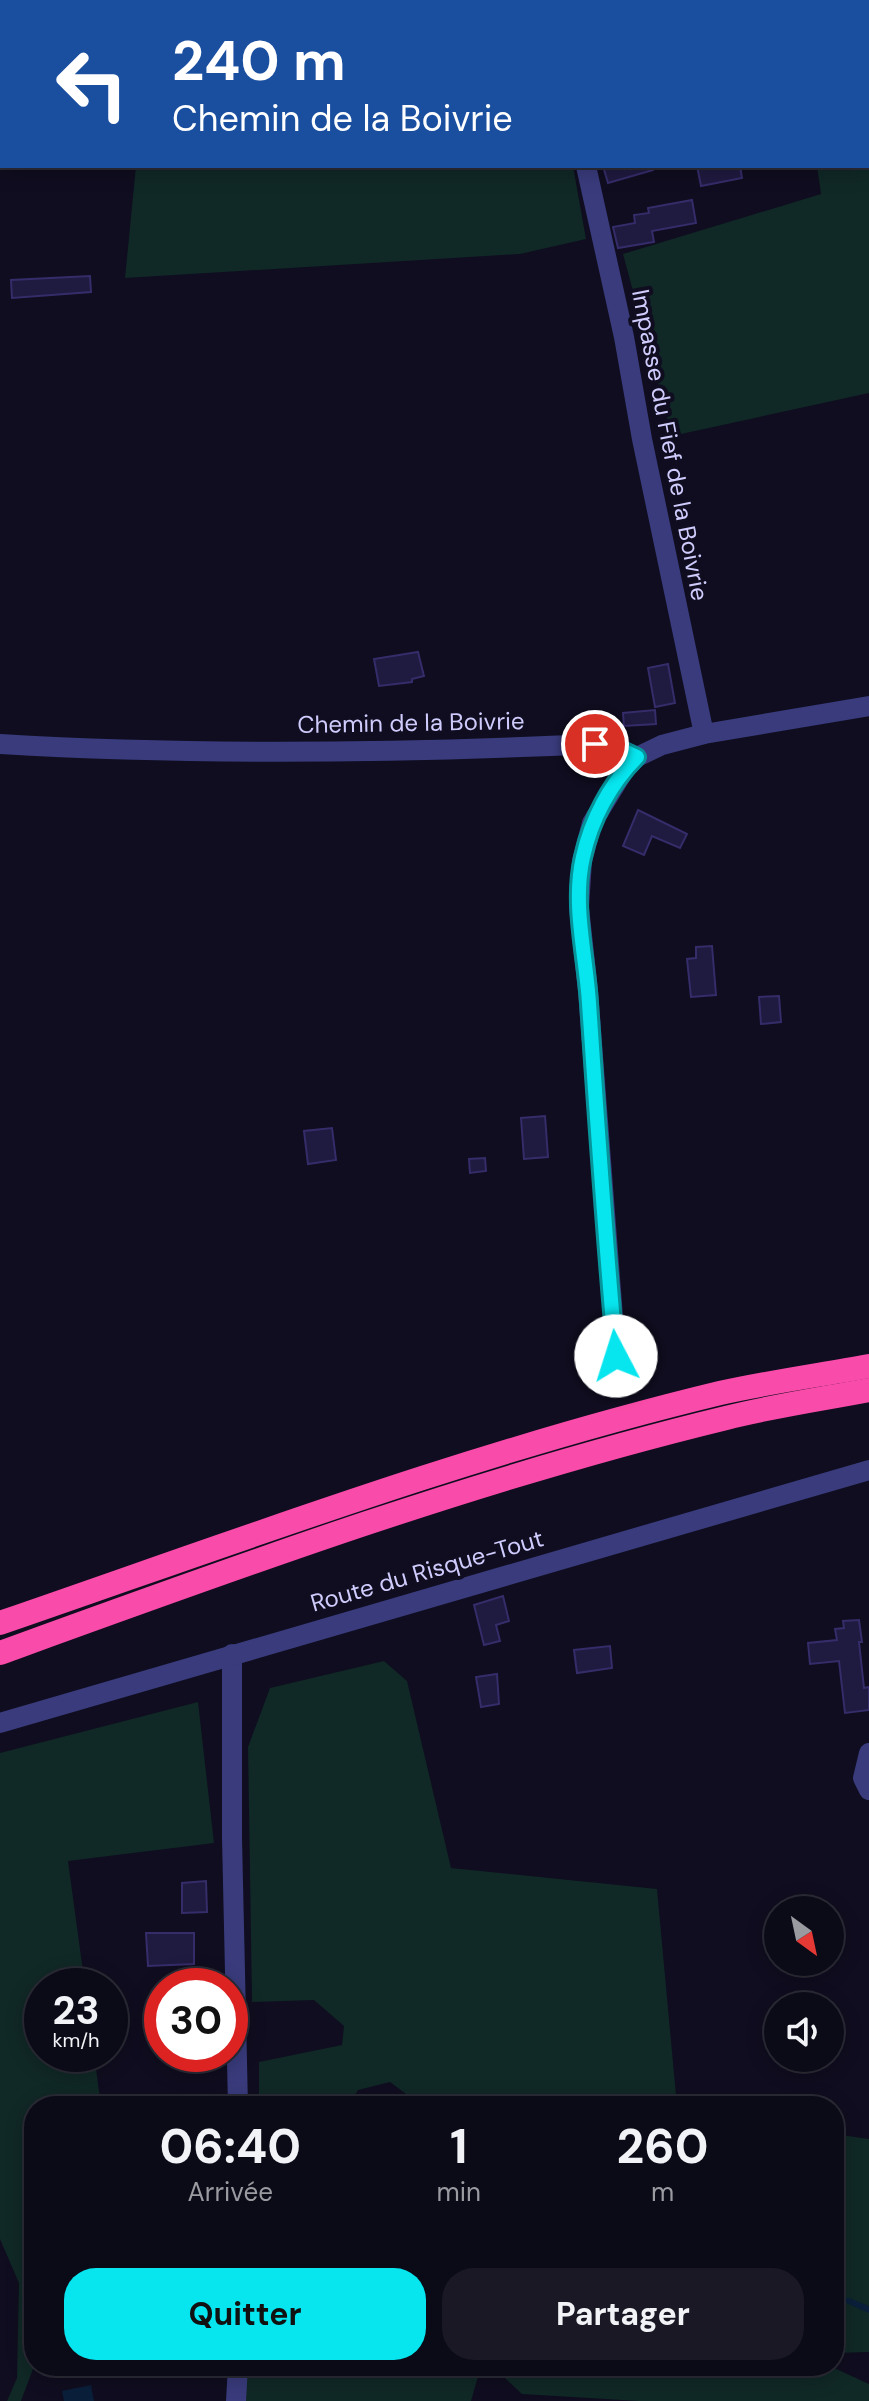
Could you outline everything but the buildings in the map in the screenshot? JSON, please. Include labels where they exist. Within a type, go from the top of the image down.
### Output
[{"type":"highway","points":[[0,1623],[313,1514],[516,1449],[723,1393],[869,1366]]},
{"type":"highway","points":[[0,1653],[213,1576],[563,1461],[729,1417],[869,1390]]},
{"type":"street","name":"Impasse du Fief de la Boivrie","points":[[586,168],[624,337],[648,469],[704,734]]},
{"type":"street","points":[[616,1356],[579,907],[582,861],[592,823],[625,769],[637,757],[662,745],[704,734],[869,706]]},
{"type":"street","name":"Chemin de la Boivrie","points":[[0,744],[281,751],[432,751],[595,744],[618,748],[637,757]]},
{"type":"street","name":"Route du Risque-Tout","points":[[0,1723],[869,1470]]},
{"type":"street","points":[[232,1654],[232,1838],[238,2096]]},
{"type":"street","points":[[869,1753],[863,1778],[869,1790]]},
{"type":"street","points":[[236,2401],[237,2376]]},
{"type":"green space","points":[[136,168],[573,168],[586,239],[520,254],[125,278]]},
{"type":"green space","points":[[817,168],[869,168],[869,393],[672,436],[623,254],[821,194]]},
{"type":"green space","points":[[384,1661],[407,1681],[451,1868],[657,1889],[676,2096],[409,2096],[390,2082],[358,2090],[355,2096],[259,2096],[259,2062],[342,2045],[344,2026],[314,2000],[252,2002],[248,1747],[270,1688]]},
{"type":"green space","points":[[198,1702],[214,1843],[68,1861],[83,1968],[24,1968],[24,2072],[96,2072],[100,2096],[24,2096],[24,2376],[30,2376],[21,2401],[7,2401],[17,2378],[19,2283],[0,2239],[0,1753]]},
{"type":"green space","points":[[844,2135],[869,2139],[869,2352],[844,2353]]},
{"type":"green space","points":[[844,2372],[869,2384],[869,2401],[639,2401],[522,2394],[503,2376],[844,2376]]},
{"type":"green space","points":[[246,2376],[478,2376],[471,2401],[241,2401]]},
{"type":"water","points":[[844,2298],[869,2306],[869,2313],[844,2305]]},
{"type":"water","points":[[91,2385],[94,2401],[64,2401],[62,2391]]},
{"type":"route","points":[[595,744],[618,748],[637,757],[625,769],[592,823],[582,861],[579,907],[616,1356]]}]
